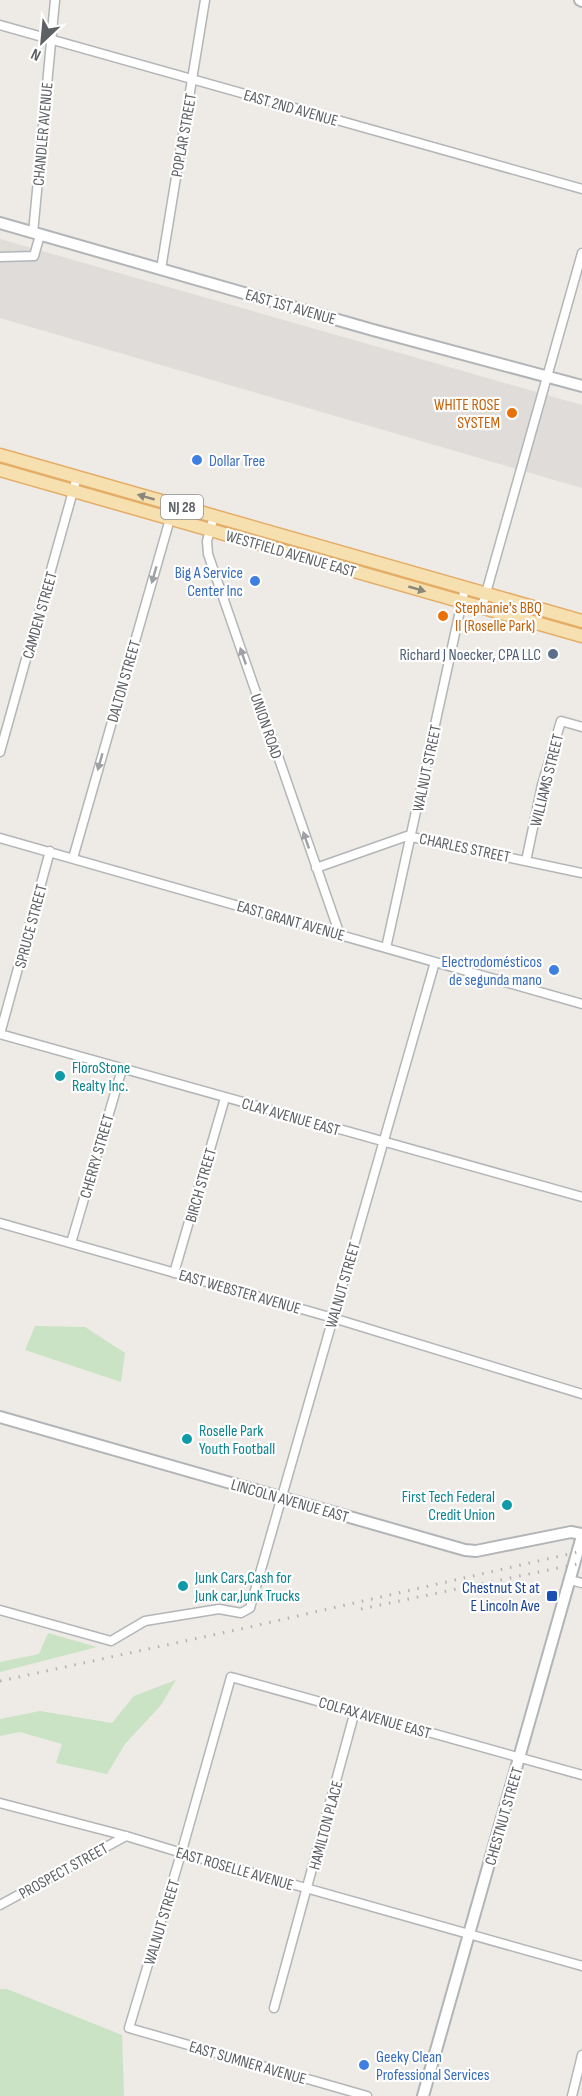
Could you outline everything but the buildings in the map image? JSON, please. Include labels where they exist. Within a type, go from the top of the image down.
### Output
[{"type":"main road","name":"WESTFIELD AVENUE EAST","points":[[0,455],[582,621]]},
{"type":"main road","name":"WESTFIELD AVENUE EAST","points":[[0,470],[582,636]]},
{"type":"street","name":"CHANDLER AVENUE","points":[[36,234],[55,0]]},
{"type":"street","name":"POPLAR STREET","points":[[161,269],[205,0]]},
{"type":"street","name":"EAST 2ND AVENUE","points":[[0,24],[582,189]]},
{"type":"street","name":"EAST 1ST AVENUE","points":[[0,223],[385,333],[582,386]]},
{"type":"street","points":[[0,257],[34,256],[36,234]]},
{"type":"street","points":[[482,608],[582,254]]},
{"type":"street","name":"CAMDEN STREET","points":[[0,752],[77,477]]},
{"type":"street","name":"DALTON STREET","points":[[73,858],[174,505]]},
{"type":"street","name":"UNION ROAD","points":[[214,516],[207,545],[208,554],[340,935]]},
{"type":"street","name":"WALNUT STREET","points":[[386,948],[465,588]]},
{"type":"street","name":"WILLIAMS STREET","points":[[526,861],[542,786],[561,721],[582,727]]},
{"type":"street","name":"CHARLES STREET","points":[[316,868],[400,837],[411,836],[582,873]]},
{"type":"street","name":"EAST GRANT AVENUE","points":[[0,838],[582,1004]]},
{"type":"street","name":"SPRUCE STREET","points":[[0,1034],[50,851]]},
{"type":"street","name":"WALNUT STREET","points":[[0,1610],[111,1641],[145,1621],[219,1609],[242,1613],[250,1608],[435,962]]},
{"type":"street","name":"CLAY AVENUE EAST","points":[[0,1034],[582,1197]]},
{"type":"street","name":"CHERRY STREET","points":[[71,1243],[122,1069]]},
{"type":"street","name":"BIRCH STREET","points":[[174,1273],[225,1098]]},
{"type":"street","name":"EAST WEBSTER AVENUE","points":[[0,1223],[333,1318],[582,1394]]},
{"type":"street","name":"LINCOLN AVENUE EAST","points":[[0,1417],[465,1550],[476,1551],[571,1532],[582,1535]]},
{"type":"street","name":"CHESTNUT STREET","points":[[423,2096],[582,1535]]},
{"type":"street","points":[[570,1580],[582,1583]]},
{"type":"street","name":"WALNUT STREET","points":[[129,2028],[182,1853],[231,1677]]},
{"type":"street","name":"COLFAX AVENUE EAST","points":[[231,1677],[582,1775]]},
{"type":"street","name":"HAMILTON PLACE","points":[[274,2008],[355,1711]]},
{"type":"street","name":"EAST ROSELLE AVENUE","points":[[0,1803],[126,1836],[582,1966]]},
{"type":"street","name":"PROSPECT STREET","points":[[0,1905],[126,1836]]},
{"type":"street","name":"EAST SUMNER AVENUE","points":[[129,2028],[367,2096]]},
{"type":"street","points":[[572,2096],[582,2055]]},
{"type":"shaded area","points":[[0,239],[582,405],[582,488],[0,318]]},
{"type":"green space","points":[[35,1326],[85,1327],[125,1353],[121,1382],[25,1350]]},
{"type":"green space","points":[[48,1633],[97,1647],[0,1672],[0,1662],[39,1654]]},
{"type":"green space","points":[[176,1680],[161,1705],[125,1744],[107,1774],[56,1763],[62,1744],[20,1732],[0,1736],[0,1719],[40,1711],[112,1723],[134,1696]]},
{"type":"green space","points":[[0,1989],[7,1989],[122,2035],[124,2096],[0,2096]]},
{"type":"railway","points":[[0,1681],[582,1551]]},
{"type":"railway","points":[[361,1609],[582,1563]]},
{"type":"place","name":"WHITE ROSE SYSTEM","points":[[512,413]]},
{"type":"place","name":"Dollar Tree","points":[[197,460]]},
{"type":"place","name":"Big A Service Center Inc","points":[[255,581]]},
{"type":"place","name":"Stephanie's BBQ II (Roselle Park)","points":[[443,616]]},
{"type":"place","name":"Richard J Noecker, CPA LLC","points":[[553,654]]},
{"type":"place","name":"Electrodomésticos de segunda mano","points":[[554,970]]},
{"type":"place","name":"FloroStone Realty Inc.","points":[[60,1076]]},
{"type":"place","name":"Roselle Park Youth Football","points":[[187,1439]]},
{"type":"place","name":"First Tech Federal Credit Union","points":[[507,1505]]},
{"type":"place","name":"Junk Cars,Cash for Junk car,Junk Trucks","points":[[183,1586]]},
{"type":"place","name":"Chestnut St at E Lincoln Ave","points":[[552,1596]]},
{"type":"place","name":"Geeky Clean Professional Services","points":[[364,2065]]}]
